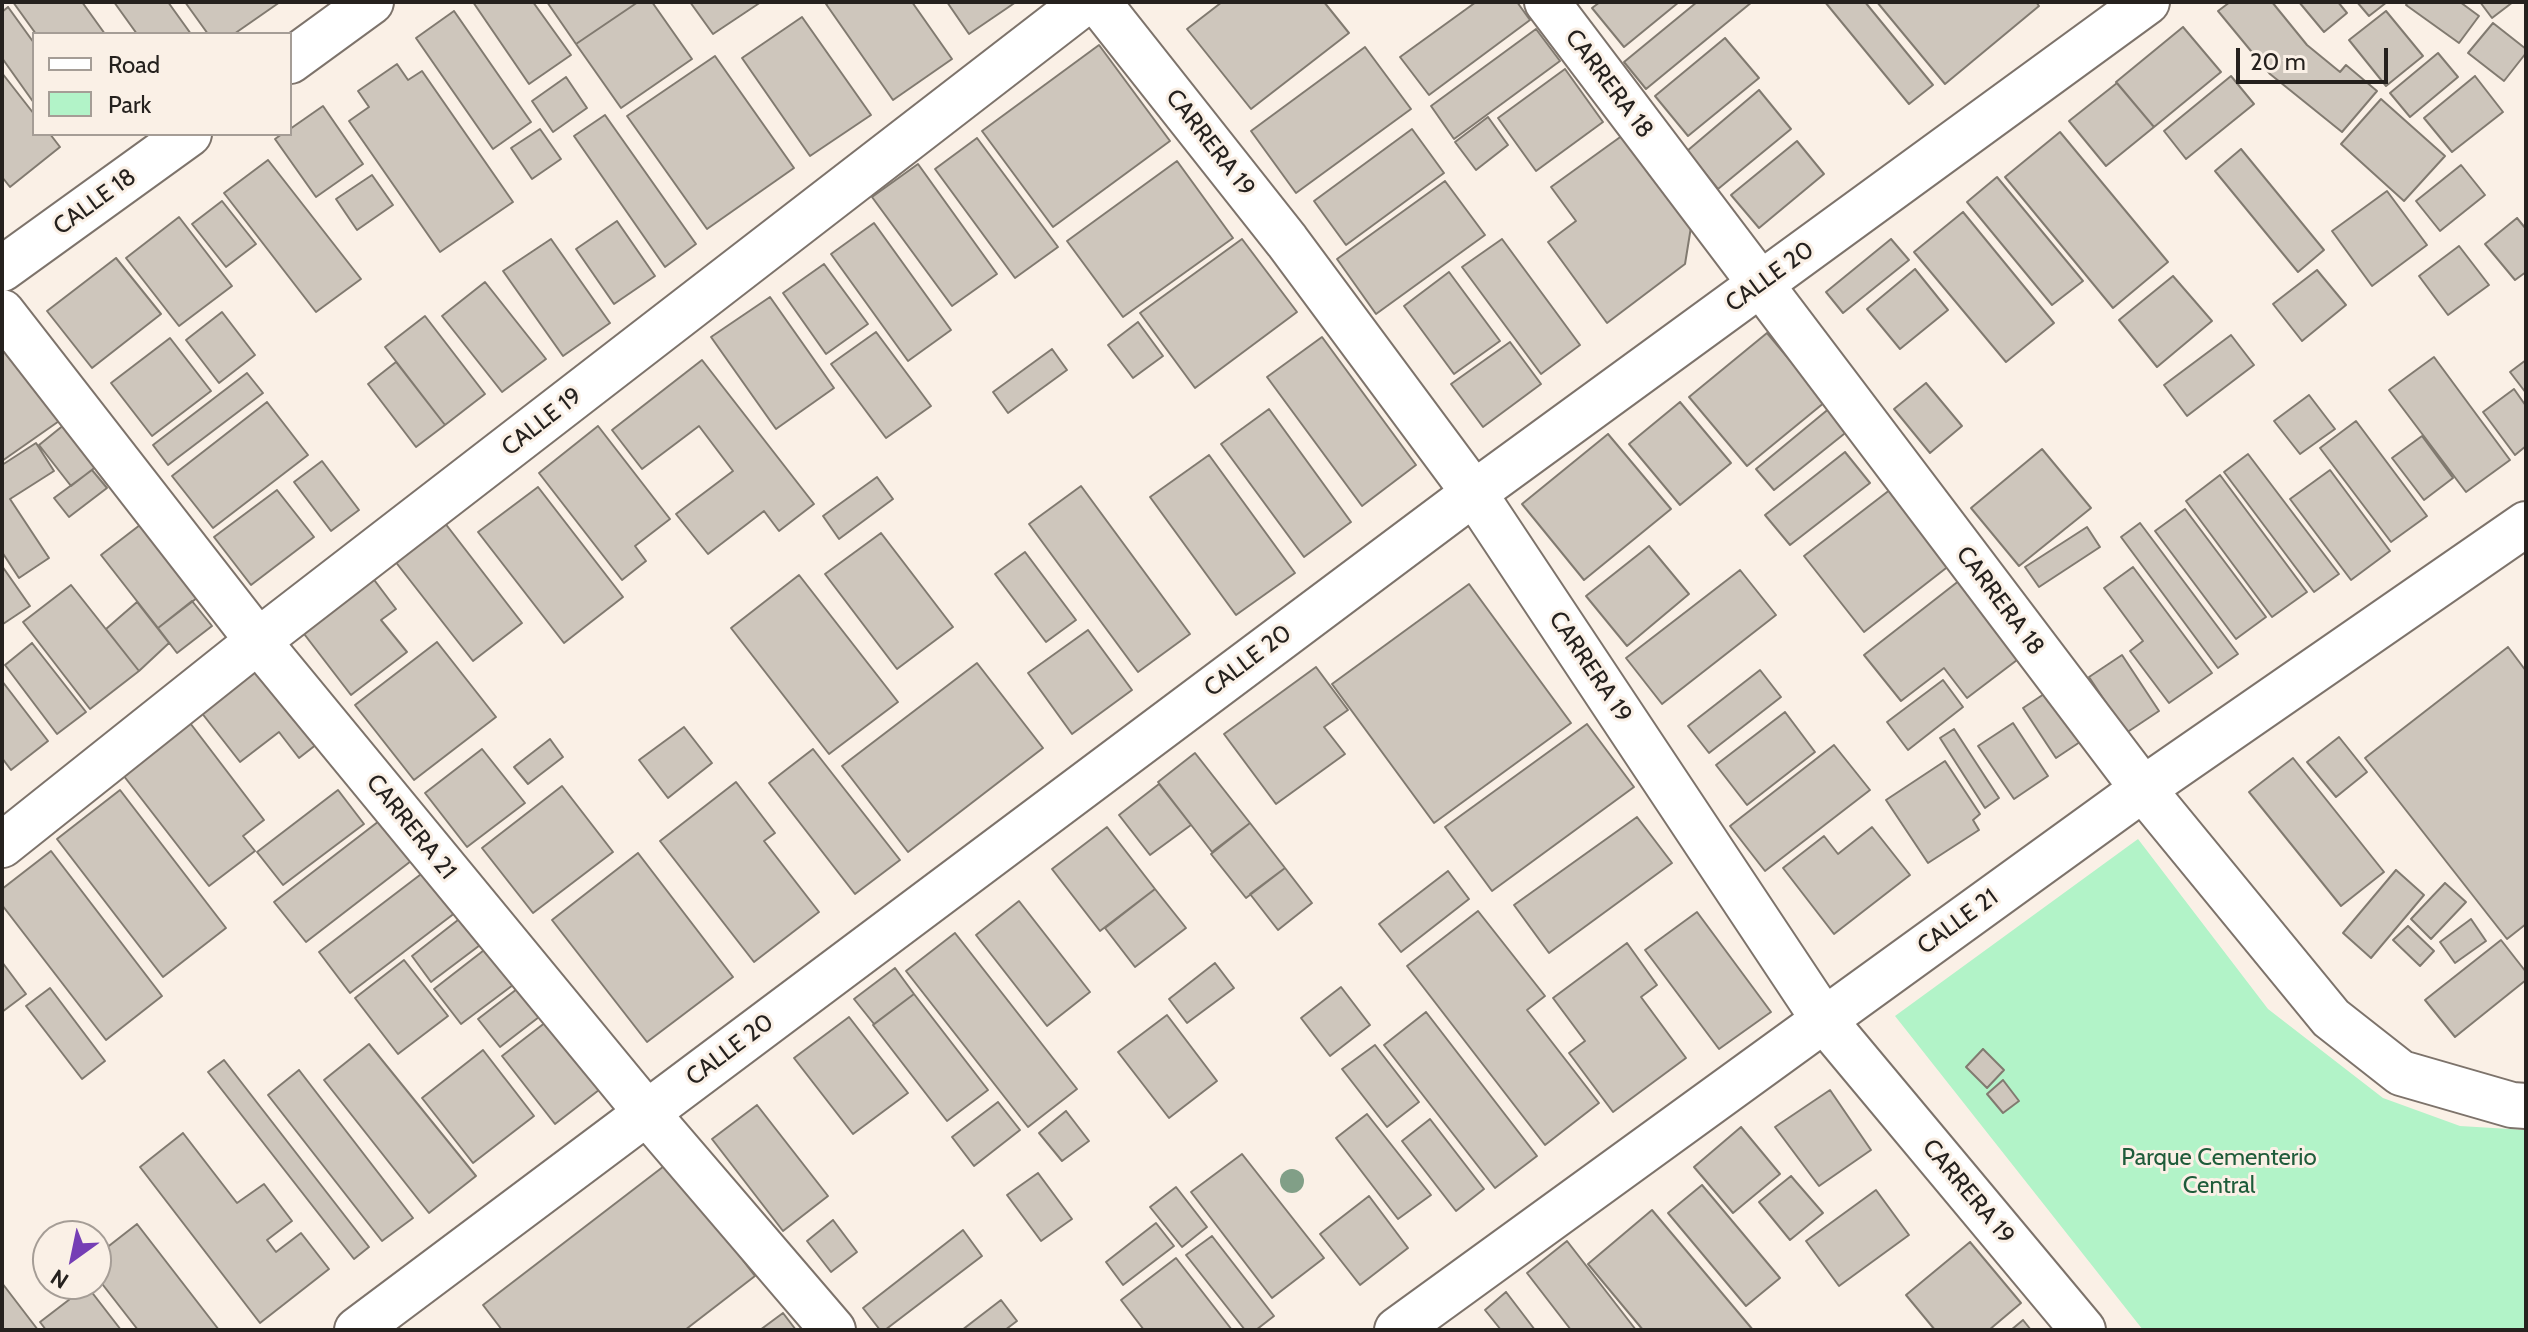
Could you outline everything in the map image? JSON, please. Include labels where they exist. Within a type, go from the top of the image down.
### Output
[{"type":"street","points":[[292,60],[371,2]]},
{"type":"street","name":"CALLE 19","points":[[2,845],[258,641],[1085,2]]},
{"type":"street","name":"CARRERA 19","points":[[1098,2],[1287,241],[1474,493],[1824,1020],[2083,1330]]},
{"type":"street","name":"CARRERA 18","points":[[1547,2],[2143,789],[2331,1018],[2401,1073],[2512,1105],[2526,1106]]},
{"type":"street","name":"CALLE 20","points":[[357,1330],[1474,493],[2147,2]]},
{"type":"street","name":"CALLE 18","points":[[2,269],[186,136]]},
{"type":"street","name":"CARRERA 21","points":[[2,312],[258,641],[646,1112],[833,1330]]},
{"type":"street","name":"CALLE 21","points":[[1397,1330],[2143,789],[2526,524]]},
{"type":"green space","name":"Parque Cementerio Central","points":[[2138,839],[2268,1009],[2383,1098],[2460,1126],[2526,1130],[2526,1330],[2143,1330],[1895,1016]]},
{"type":"building","points":[[13,2],[82,2],[104,32],[35,32]]},
{"type":"building","points":[[114,2],[168,2],[190,32],[136,32]]},
{"type":"building","points":[[185,2],[280,2],[237,32],[207,32]]},
{"type":"building","points":[[473,2],[533,2],[571,55],[529,84]]},
{"type":"building","points":[[547,2],[638,2],[576,44]]},
{"type":"building","points":[[638,2],[652,2],[692,59],[621,108],[576,44]]},
{"type":"building","points":[[690,2],[761,2],[713,34]]},
{"type":"building","points":[[912,2],[952,59],[893,100],[826,4]]},
{"type":"building","points":[[947,2],[1016,2],[969,34]]},
{"type":"building","points":[[1222,2],[1324,2],[1349,33],[1251,109],[1187,29]]},
{"type":"building","points":[[1476,2],[1517,2],[1530,20],[1429,95],[1400,57]]},
{"type":"building","points":[[1600,2],[1679,2],[1624,47],[1592,8]]},
{"type":"building","points":[[1697,2],[1752,2],[1646,89],[1624,62]]},
{"type":"building","points":[[1825,2],[1865,2],[1933,85],[1909,104]]},
{"type":"building","points":[[1877,2],[2036,2],[2039,6],[1945,84]]},
{"type":"building","points":[[2230,2],[2272,2],[2307,45],[2340,72],[2346,65],[2377,91],[2342,132],[2270,74],[2218,11]]},
{"type":"building","points":[[2299,2],[2338,2],[2347,13],[2324,32]]},
{"type":"building","points":[[2357,2],[2387,2],[2369,16]]},
{"type":"building","points":[[2408,2],[2460,2],[2479,16],[2459,43],[2406,5]]},
{"type":"building","points":[[2480,2],[2513,2],[2492,18]]},
{"type":"building","points":[[8,7],[32,40],[32,100],[2,58],[2,12]]},
{"type":"building","points":[[454,11],[531,122],[493,149],[416,38]]},
{"type":"building","points":[[2386,11],[2423,56],[2386,86],[2349,40]]},
{"type":"building","points":[[802,17],[871,115],[810,156],[742,58]]},
{"type":"building","points":[[2493,23],[2526,49],[2504,81],[2468,53]]},
{"type":"building","points":[[2183,27],[2221,72],[2154,127],[2116,82]]},
{"type":"building","points":[[1536,29],[1560,61],[1454,139],[1431,106]]},
{"type":"building","points":[[1725,38],[1759,78],[1688,136],[1655,96]]},
{"type":"building","points":[[1099,45],[1170,141],[1053,227],[982,131]]},
{"type":"building","points":[[1365,47],[1411,109],[1296,193],[1251,131]]},
{"type":"building","points":[[2438,53],[2458,77],[2410,117],[2390,93]]},
{"type":"building","points":[[715,56],[794,168],[707,229],[627,116]]},
{"type":"building","points":[[397,64],[408,80],[422,71],[513,202],[440,252],[349,121],[369,107],[358,91]]},
{"type":"building","points":[[1565,69],[1603,122],[1536,171],[1498,118]]},
{"type":"building","points":[[2,73],[32,111],[32,136],[52,136],[60,147],[10,187],[2,177]]},
{"type":"building","points":[[2231,76],[2254,104],[2186,159],[2164,131]]},
{"type":"building","points":[[2475,76],[2503,112],[2452,152],[2424,118]]},
{"type":"building","points":[[566,77],[587,108],[553,132],[532,101]]},
{"type":"building","points":[[2117,83],[2154,127],[2106,166],[2069,121]]},
{"type":"building","points":[[1759,90],[1791,129],[1718,189],[1687,151]]},
{"type":"building","points":[[2381,99],[2445,156],[2404,201],[2341,144]]},
{"type":"building","points":[[323,106],[363,164],[316,197],[275,139],[292,136],[292,128]]},
{"type":"building","points":[[605,115],[696,244],[665,267],[574,136]]},
{"type":"building","points":[[1488,117],[1508,145],[1476,170],[1455,142]]},
{"type":"building","points":[[540,129],[561,159],[532,179],[511,148]]},
{"type":"building","points":[[1412,129],[1444,173],[1346,245],[1314,201]]},
{"type":"building","points":[[2060,132],[2168,262],[2113,308],[2005,177]]},
{"type":"building","points":[[1623,135],[1691,227],[1685,264],[1607,323],[1548,242],[1576,221],[1551,187]]},
{"type":"building","points":[[977,138],[1058,247],[1015,278],[935,169]]},
{"type":"building","points":[[1797,141],[1824,174],[1759,228],[1731,195]]},
{"type":"building","points":[[2241,149],[2324,250],[2298,272],[2215,171]]},
{"type":"building","points":[[268,160],[361,279],[316,312],[224,193]]},
{"type":"building","points":[[1177,161],[1233,238],[1123,317],[1067,241]]},
{"type":"building","points":[[918,164],[997,274],[952,306],[872,197]]},
{"type":"building","points":[[2461,165],[2485,195],[2440,231],[2416,201]]},
{"type":"building","points":[[372,175],[393,205],[357,230],[336,199]]},
{"type":"building","points":[[1997,177],[2083,281],[2052,305],[1967,202]]},
{"type":"building","points":[[1445,181],[1485,235],[1376,314],[1337,259]]},
{"type":"building","points":[[2387,191],[2427,245],[2372,286],[2332,231]]},
{"type":"building","points":[[222,201],[256,244],[226,267],[192,224]]},
{"type":"building","points":[[1963,212],[2054,323],[2006,362],[1914,252]]},
{"type":"building","points":[[179,217],[232,286],[179,326],[126,258]]},
{"type":"building","points":[[2517,218],[2526,229],[2526,272],[2515,280],[2485,244]]},
{"type":"building","points":[[617,221],[655,276],[614,304],[576,249]]},
{"type":"building","points":[[874,223],[951,330],[908,361],[831,254]]},
{"type":"building","points":[[551,239],[610,323],[563,356],[503,271]]},
{"type":"building","points":[[1242,239],[1297,312],[1195,388],[1140,313]]},
{"type":"building","points":[[1502,239],[1580,345],[1541,374],[1462,267]]},
{"type":"building","points":[[1891,239],[1909,260],[1843,313],[1826,292]]},
{"type":"building","points":[[2459,246],[2489,285],[2448,315],[2419,276]]},
{"type":"building","points":[[116,258],[161,314],[92,368],[47,311]]},
{"type":"building","points":[[824,264],[868,324],[826,354],[783,293]]},
{"type":"building","points":[[1915,269],[1948,310],[1900,349],[1867,309]]},
{"type":"building","points":[[2317,270],[2346,305],[2302,341],[2273,304]]},
{"type":"building","points":[[1449,272],[1500,341],[1454,374],[1404,306]]},
{"type":"building","points":[[2173,276],[2212,321],[2157,367],[2119,320]]},
{"type":"building","points":[[485,282],[546,359],[502,392],[442,316]]},
{"type":"building","points":[[770,297],[834,388],[776,429],[711,337]]},
{"type":"building","points":[[222,312],[255,355],[219,383],[186,340]]},
{"type":"building","points":[[425,316],[485,394],[445,425],[385,347]]},
{"type":"building","points":[[1138,322],[1163,356],[1133,378],[1108,345]]},
{"type":"building","points":[[876,332],[931,406],[886,438],[831,364]]},
{"type":"building","points":[[1767,333],[1825,402],[1747,466],[1689,397]]},
{"type":"building","points":[[2231,335],[2254,365],[2187,416],[2164,385]]},
{"type":"building","points":[[1322,337],[1416,465],[1362,506],[1267,377]]},
{"type":"building","points":[[170,338],[211,391],[152,436],[111,383]]},
{"type":"building","points":[[1510,342],[1541,384],[1483,427],[1451,384]]},
{"type":"building","points":[[2,344],[62,419],[2,461]]},
{"type":"building","points":[[1052,349],[1067,370],[1008,413],[993,392]]},
{"type":"building","points":[[2434,357],[2510,460],[2466,492],[2389,390]]},
{"type":"building","points":[[702,360],[814,504],[779,531],[764,511],[708,554],[676,514],[733,471],[699,426],[642,469],[612,430]]},
{"type":"building","points":[[2526,360],[2526,393],[2510,372]]},
{"type":"building","points":[[396,362],[445,425],[416,447],[368,384]]},
{"type":"building","points":[[247,373],[263,393],[168,465],[153,445]]},
{"type":"building","points":[[1926,383],[1962,426],[1930,453],[1894,409]]},
{"type":"building","points":[[2514,389],[2526,406],[2526,446],[2515,455],[2483,412]]},
{"type":"building","points":[[2309,395],[2335,429],[2300,454],[2274,421]]},
{"type":"building","points":[[267,402],[308,455],[213,528],[172,476]]},
{"type":"building","points":[[1680,402],[1731,463],[1680,505],[1629,444]]},
{"type":"building","points":[[1831,407],[1849,430],[1774,490],[1756,469]]},
{"type":"building","points":[[1269,409],[1351,522],[1304,557],[1221,444]]},
{"type":"building","points":[[70,420],[102,462],[71,486],[39,445]]},
{"type":"building","points":[[2356,421],[2427,516],[2391,542],[2320,448]]},
{"type":"building","points":[[598,426],[670,519],[635,546],[646,561],[622,580],[539,473]]},
{"type":"building","points":[[1608,434],[1671,509],[1584,580],[1522,504]]},
{"type":"building","points":[[2422,436],[2453,478],[2424,500],[2392,458]]},
{"type":"building","points":[[36,443],[54,471],[10,499],[49,558],[19,578],[2,552],[2,465]]},
{"type":"building","points":[[2042,449],[2091,508],[2019,566],[1971,508]]},
{"type":"building","points":[[1845,452],[1870,483],[1790,545],[1765,515]]},
{"type":"building","points":[[2248,454],[2339,574],[2314,592],[2224,472]]},
{"type":"building","points":[[1209,455],[1295,573],[1236,615],[1150,497]]},
{"type":"building","points":[[322,461],[359,510],[331,531],[294,482]]},
{"type":"building","points":[[92,470],[107,488],[69,517],[54,498]]},
{"type":"building","points":[[2330,470],[2390,551],[2351,580],[2290,499]]},
{"type":"building","points":[[2220,475],[2307,592],[2272,617],[2186,501]]},
{"type":"building","points":[[877,477],[893,499],[839,539],[823,516]]},
{"type":"building","points":[[1081,486],[1190,634],[1138,672],[1029,524]]},
{"type":"building","points":[[538,487],[623,597],[564,643],[478,532]]},
{"type":"building","points":[[1891,489],[1950,565],[1864,632],[1804,556]]},
{"type":"building","points":[[277,490],[314,537],[251,585],[214,537]]},
{"type":"building","points":[[2185,509],[2266,617],[2236,639],[2155,531]]},
{"type":"building","points":[[149,518],[206,591],[158,628],[101,555]]},
{"type":"building","points":[[441,518],[522,623],[473,661],[391,556]]},
{"type":"building","points":[[2140,523],[2238,654],[2218,668],[2121,537]]},
{"type":"building","points":[[2087,527],[2100,547],[2039,587],[2025,567]]},
{"type":"building","points":[[881,533],[953,627],[897,669],[825,574]]},
{"type":"building","points":[[1649,546],[1689,594],[1627,646],[1586,596]]},
{"type":"building","points":[[1025,552],[1076,620],[1046,642],[995,574]]},
{"type":"building","points":[[2,566],[30,606],[3,624],[2,622]]},
{"type":"building","points":[[2133,567],[2212,673],[2169,703],[2130,651],[2143,641],[2104,588]]},
{"type":"building","points":[[1740,570],[1776,615],[1662,704],[1626,658]]},
{"type":"building","points":[[369,573],[396,609],[381,620],[407,652],[351,695],[298,626]]},
{"type":"building","points":[[799,575],[898,702],[829,754],[731,628]]},
{"type":"building","points":[[1960,580],[2021,657],[1967,698],[1944,668],[1901,701],[1864,655]]},
{"type":"building","points":[[1469,584],[1571,723],[1434,823],[1332,684]]},
{"type":"building","points":[[71,585],[139,671],[90,709],[23,622]]},
{"type":"building","points":[[192,601],[212,626],[177,653],[158,628]]},
{"type":"building","points":[[137,602],[169,643],[139,671],[106,629]]},
{"type":"building","points":[[1088,630],[1132,690],[1072,734],[1028,673]]},
{"type":"building","points":[[437,642],[496,717],[414,780],[355,705]]},
{"type":"building","points":[[32,643],[86,712],[57,734],[5,665]]},
{"type":"building","points":[[2508,647],[2526,671],[2526,924],[2507,939],[2365,758]]},
{"type":"building","points":[[2122,655],[2159,711],[2126,733],[2089,677]]},
{"type":"building","points":[[267,661],[326,737],[299,758],[279,732],[240,762],[201,712]]},
{"type":"building","points":[[977,663],[1043,748],[908,852],[842,766]]},
{"type":"building","points":[[1316,667],[1348,710],[1324,727],[1345,754],[1276,804],[1224,734]]},
{"type":"building","points":[[1760,670],[1781,697],[1709,753],[1688,726]]},
{"type":"building","points":[[1943,680],[1963,707],[1908,750],[1887,722]]},
{"type":"building","points":[[2,681],[48,741],[11,770],[2,758]]},
{"type":"building","points":[[2050,690],[2083,740],[2056,758],[2023,708]]},
{"type":"building","points":[[1785,712],[1815,752],[1747,805],[1716,765]]},
{"type":"building","points":[[187,719],[264,820],[243,836],[255,851],[209,886],[120,771]]},
{"type":"building","points":[[2013,723],[2048,776],[2014,799],[1978,746]]},
{"type":"building","points":[[1587,724],[1634,787],[1492,891],[1445,827]]},
{"type":"building","points":[[684,727],[712,763],[668,798],[639,760]]},
{"type":"building","points":[[1954,729],[1999,798],[1985,808],[1940,738]]},
{"type":"building","points":[[2339,737],[2367,772],[2336,797],[2307,762]]},
{"type":"building","points":[[550,739],[563,757],[528,784],[514,767]]},
{"type":"building","points":[[1834,745],[1870,790],[1765,871],[1730,826]]},
{"type":"building","points":[[482,749],[525,803],[467,847],[425,793]]},
{"type":"building","points":[[813,749],[900,860],[855,894],[769,783]]},
{"type":"building","points":[[1195,753],[1250,823],[1212,852],[1158,782]]},
{"type":"building","points":[[2293,758],[2384,872],[2341,906],[2249,792]]},
{"type":"building","points":[[1945,761],[1980,814],[1973,820],[1979,830],[1928,863],[1886,800]]},
{"type":"building","points":[[736,782],[775,833],[764,841],[819,912],[754,962],[660,841]]},
{"type":"building","points":[[1159,784],[1191,825],[1150,855],[1119,815]]},
{"type":"building","points":[[562,786],[613,852],[533,913],[482,848]]},
{"type":"building","points":[[120,790],[226,928],[163,977],[57,839]]},
{"type":"building","points":[[338,790],[364,824],[283,885],[257,852]]},
{"type":"building","points":[[392,811],[424,851],[306,942],[274,902]]},
{"type":"building","points":[[1637,817],[1672,863],[1549,953],[1514,905]]},
{"type":"building","points":[[1250,823],[1285,868],[1246,898],[1211,854]]},
{"type":"building","points":[[1107,827],[1155,889],[1100,931],[1052,869]]},
{"type":"building","points":[[1872,827],[1910,875],[1834,934],[1783,868],[1824,836],[1838,854]]},
{"type":"building","points":[[51,851],[162,996],[106,1040],[2,905],[2,889]]},
{"type":"building","points":[[638,853],[733,977],[647,1042],[552,920]]},
{"type":"building","points":[[433,865],[464,906],[350,993],[319,952]]},
{"type":"building","points":[[1285,868],[1312,903],[1278,930],[1250,894]]},
{"type":"building","points":[[2396,870],[2424,895],[2371,958],[2343,933]]},
{"type":"building","points":[[1448,871],[1469,899],[1401,952],[1379,924]]},
{"type":"building","points":[[2445,883],[2466,902],[2431,939],[2411,919]]},
{"type":"building","points":[[1155,889],[1186,928],[1135,967],[1105,928]]},
{"type":"building","points":[[1019,901],[1090,992],[1047,1026],[976,935]]},
{"type":"building","points":[[472,909],[492,936],[431,982],[412,956]]},
{"type":"building","points":[[1478,911],[1545,996],[1527,1010],[1599,1103],[1545,1145],[1407,966]]},
{"type":"building","points":[[1697,912],[1771,1012],[1719,1049],[1645,950]]},
{"type":"building","points":[[2471,919],[2486,941],[2455,963],[2440,942]]},
{"type":"building","points":[[2408,926],[2434,951],[2420,966],[2393,940]]},
{"type":"building","points":[[955,933],[1077,1089],[1028,1127],[906,971]]},
{"type":"building","points":[[497,940],[525,976],[461,1024],[434,989]]},
{"type":"building","points":[[2501,940],[2526,972],[2526,980],[2455,1037],[2425,1000]]},
{"type":"building","points":[[1627,943],[1657,985],[1641,997],[1686,1058],[1613,1112],[1569,1053],[1585,1041],[1553,998]]},
{"type":"building","points":[[404,960],[448,1016],[398,1054],[355,998]]},
{"type":"building","points":[[2,962],[26,994],[2,1012]]},
{"type":"building","points":[[1215,963],[1234,988],[1187,1023],[1169,999]]},
{"type":"building","points":[[895,968],[914,994],[874,1024],[854,999]]},
{"type":"building","points":[[530,979],[552,1007],[500,1047],[478,1019]]},
{"type":"building","points":[[1341,987],[1370,1025],[1330,1056],[1301,1018]]},
{"type":"building","points":[[50,988],[105,1061],[82,1079],[26,1006]]},
{"type":"building","points":[[914,994],[988,1090],[947,1121],[873,1025]]},
{"type":"building","points":[[1426,1012],[1537,1156],[1495,1188],[1384,1045]]},
{"type":"building","points":[[555,1015],[608,1083],[555,1124],[502,1056]]},
{"type":"building","points":[[1167,1015],[1217,1081],[1169,1118],[1118,1052]]},
{"type":"building","points":[[849,1017],[908,1093],[853,1134],[794,1058]]},
{"type":"building","points":[[369,1044],[476,1176],[429,1213],[324,1080]]},
{"type":"building","points":[[1375,1045],[1419,1102],[1387,1127],[1342,1069]]},
{"type":"building","points":[[1983,1049],[2004,1070],[1987,1088],[1966,1067]]},
{"type":"building","points":[[483,1050],[534,1116],[473,1163],[422,1098]]},
{"type":"building","points":[[224,1060],[369,1247],[354,1259],[208,1072]]},
{"type":"building","points":[[299,1070],[413,1218],[382,1241],[268,1095]]},
{"type":"building","points":[[2003,1080],[2019,1101],[2003,1113],[1987,1094]]},
{"type":"building","points":[[1830,1090],[1871,1150],[1819,1186],[1775,1127]]},
{"type":"building","points":[[998,1102],[1020,1130],[974,1166],[952,1137]]},
{"type":"building","points":[[757,1105],[828,1196],[783,1231],[712,1139]]},
{"type":"building","points":[[1066,1111],[1089,1141],[1062,1161],[1039,1133]]},
{"type":"building","points":[[1367,1114],[1431,1195],[1398,1219],[1336,1138]]},
{"type":"building","points":[[1430,1119],[1484,1189],[1456,1211],[1402,1141]]},
{"type":"building","points":[[1741,1127],[1780,1174],[1733,1213],[1694,1167]]},
{"type":"building","points":[[183,1133],[237,1203],[264,1184],[292,1221],[267,1240],[276,1252],[301,1233],[329,1269],[260,1323],[140,1167]]},
{"type":"building","points":[[1242,1154],[1324,1258],[1272,1298],[1191,1192]]},
{"type":"building","points":[[668,1163],[755,1276],[685,1330],[502,1330],[483,1305]]},
{"type":"building","points":[[1038,1173],[1072,1219],[1041,1241],[1007,1195]]},
{"type":"building","points":[[1791,1176],[1823,1213],[1790,1240],[1759,1202]]},
{"type":"building","points":[[1702,1185],[1780,1278],[1746,1306],[1668,1213]]},
{"type":"building","points":[[1176,1187],[1207,1227],[1182,1247],[1150,1207]]},
{"type":"building","points":[[1876,1190],[1909,1235],[1839,1286],[1806,1241]]},
{"type":"building","points":[[1369,1196],[1408,1248],[1360,1285],[1320,1234]]},
{"type":"building","points":[[1652,1210],[1753,1330],[1643,1330],[1588,1264]]},
{"type":"building","points":[[833,1220],[857,1252],[831,1272],[807,1241]]},
{"type":"building","points":[[1156,1223],[1174,1246],[1123,1285],[1106,1262]]},
{"type":"building","points":[[137,1224],[219,1330],[138,1330],[112,1297],[112,1244]]},
{"type":"building","points":[[963,1230],[982,1256],[885,1330],[880,1330],[863,1308]]},
{"type":"building","points":[[1212,1236],[1274,1316],[1256,1330],[1245,1330],[1186,1255]]},
{"type":"building","points":[[1567,1241],[1636,1330],[1571,1330],[1527,1273]]},
{"type":"building","points":[[1970,1242],[2021,1303],[1989,1330],[1935,1330],[1906,1295]]},
{"type":"building","points":[[1176,1258],[1232,1330],[1144,1330],[1121,1300]]},
{"type":"building","points":[[2,1283],[38,1330],[2,1330]]},
{"type":"building","points":[[1506,1292],[1535,1330],[1501,1330],[1485,1310]]},
{"type":"building","points":[[69,1300],[98,1300],[121,1330],[46,1330],[40,1322]]},
{"type":"building","points":[[1001,1300],[1017,1321],[1005,1330],[962,1330]]},
{"type":"building","points":[[783,1313],[796,1330],[760,1330]]},
{"type":"building","points":[[2023,1320],[2031,1330],[2011,1330]]}]
